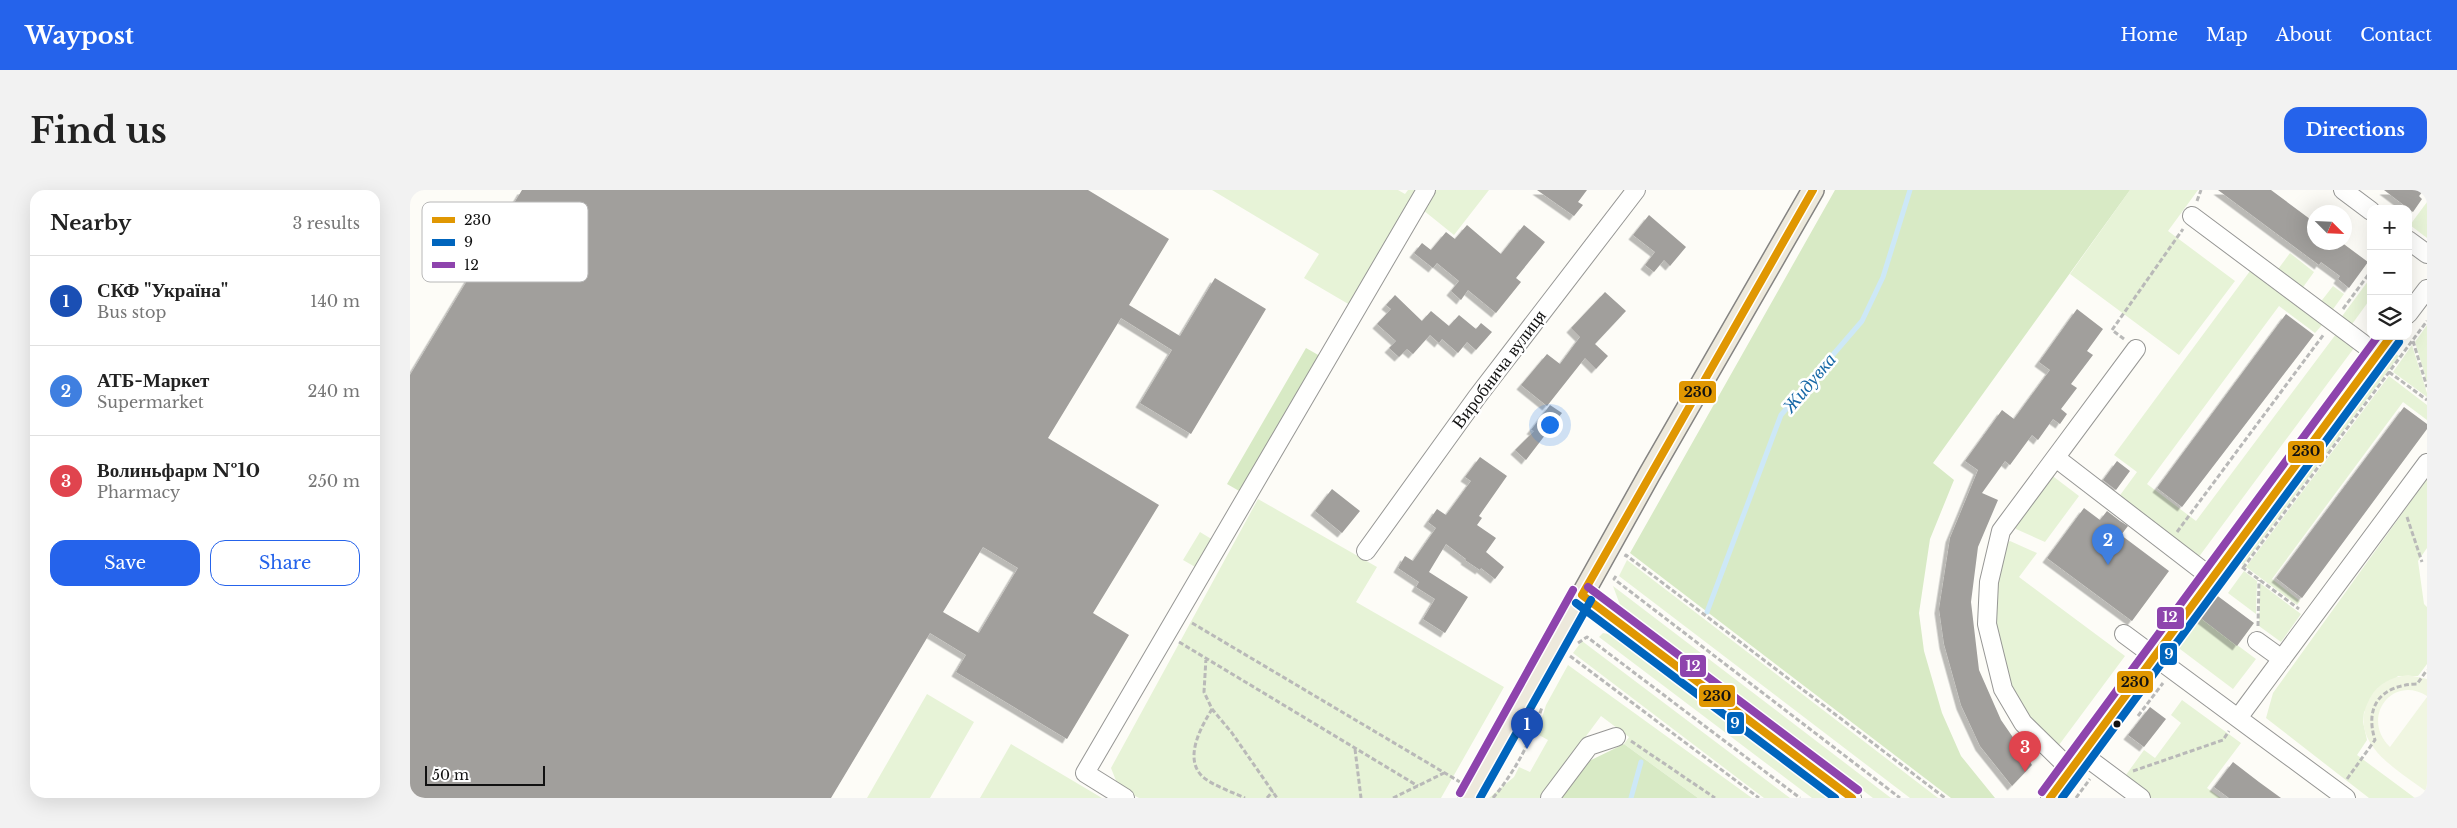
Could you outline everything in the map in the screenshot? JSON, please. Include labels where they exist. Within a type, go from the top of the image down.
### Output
[{"type":"main road","points":[[1471,794],[1813,190]]},
{"type":"street","points":[[1125,798],[1085,773],[1426,190]]},
{"type":"street","name":"Виробнича вулиця","points":[[1366,551],[1477,397],[1636,190]]},
{"type":"street","points":[[2343,190],[2367,209]]},
{"type":"street","points":[[2192,216],[2378,355]]},
{"type":"street","points":[[2412,243],[2427,254]]},
{"type":"street","points":[[2412,310],[2425,295]]},
{"type":"street","points":[[2050,798],[2388,340]]},
{"type":"street","points":[[2071,770],[2023,723],[2003,688],[1987,624],[1989,582],[2001,531],[2136,349]]},
{"type":"street","points":[[2056,458],[2212,578]]},
{"type":"street","points":[[2238,718],[2427,463]]},
{"type":"street","points":[[1582,595],[1852,798]]},
{"type":"street","points":[[2124,634],[2341,795]]},
{"type":"street","points":[[2257,641],[2282,659]]},
{"type":"street","points":[[1550,798],[1589,746],[1616,737]]},
{"type":"street","points":[[2082,754],[2140,798]]},
{"type":"path","points":[[2136,349],[2112,330],[2192,216],[2201,190]]},
{"type":"path","points":[[2168,544],[2367,277]]},
{"type":"path","points":[[2243,568],[2427,321]]},
{"type":"path","points":[[2413,341],[2427,387]]},
{"type":"path","points":[[2389,372],[2427,400]]},
{"type":"path","points":[[2397,504],[2405,510],[2422,562]]},
{"type":"path","points":[[1626,555],[1944,798]]},
{"type":"path","points":[[2228,556],[2312,619]]},
{"type":"path","points":[[1614,579],[1900,798]]},
{"type":"path","points":[[2257,641],[2259,579]]},
{"type":"path","points":[[1177,615],[1445,773],[1471,794]]},
{"type":"path","points":[[1166,634],[1418,786]]},
{"type":"path","points":[[1576,645],[1587,637],[1800,798]]},
{"type":"path","points":[[1565,664],[1573,651]]},
{"type":"path","points":[[1570,656],[1759,798]]},
{"type":"path","points":[[1206,658],[1204,692],[1212,710],[1232,733],[1277,798]]},
{"type":"path","points":[[2138,716],[2173,670]]},
{"type":"path","points":[[2341,795],[2375,740],[2371,724],[2376,703],[2391,688],[2401,684],[2417,684],[2427,670]]},
{"type":"path","points":[[1493,798],[1511,776],[1525,750],[1534,733],[1543,704]]},
{"type":"path","points":[[1212,710],[1199,732],[1195,746],[1195,766],[1203,778],[1245,798]]},
{"type":"path","points":[[2114,778],[2223,740],[2238,718]]},
{"type":"path","points":[[1616,737],[1624,738],[1636,744],[1715,798]]},
{"type":"path","points":[[1355,748],[1361,798]]},
{"type":"path","points":[[2076,798],[2099,767]]},
{"type":"path","points":[[1393,798],[1445,773]]},
{"type":"path","points":[[1268,798],[1273,791]]},
{"type":"green space","points":[[1212,190],[1398,190],[1405,194],[1408,190],[1419,190],[1350,305],[1304,278],[1319,254]]},
{"type":"green space","points":[[1434,190],[1489,190],[1454,235],[1423,210]]},
{"type":"green space","points":[[1835,190],[2130,190],[1933,463],[1954,480],[1930,539],[1919,613],[1924,651],[1942,713],[1961,756],[1995,798],[1951,798],[1630,553]]},
{"type":"green space","points":[[2130,190],[2198,190],[2168,231],[2235,281],[2179,355],[2070,274]]},
{"type":"green space","points":[[2427,202],[2427,238],[2412,227],[2412,222]]},
{"type":"green space","points":[[2290,253],[2314,272],[2301,290],[2276,272]]},
{"type":"green space","points":[[2250,271],[2322,325],[2315,333],[2279,306],[2147,484],[2196,521],[2336,334],[2354,348],[2198,558],[2118,498],[2137,472],[2114,455]]},
{"type":"green space","points":[[2367,282],[2367,304],[2350,327],[2340,319]]},
{"type":"green space","points":[[2333,286],[2344,294],[2331,312],[2319,304]]},
{"type":"green space","points":[[2427,325],[2427,382],[2415,342]]},
{"type":"green space","points":[[2412,345],[2427,393],[2427,397],[2393,372]]},
{"type":"green space","points":[[1306,348],[1320,356],[1241,492],[1227,484]]},
{"type":"green space","points":[[2391,351],[2399,356],[2243,565],[2235,559]]},
{"type":"green space","points":[[2389,376],[2427,405],[2427,420],[2403,402],[2272,579],[2300,601],[2297,605],[2246,567]]},
{"type":"green space","points":[[2050,474],[2079,496],[2045,542],[2016,529],[2014,523]]},
{"type":"green space","points":[[2427,479],[2427,548],[2418,561],[2424,604],[2427,607],[2427,664],[2418,676],[2398,676],[2364,712],[2363,722],[2367,740],[2357,755],[2415,798],[2369,798],[2266,718],[2273,693]]},
{"type":"green space","points":[[1258,499],[1377,567],[1356,602],[1504,687],[1441,798],[1139,798],[1119,788],[1111,768]]},
{"type":"green space","points":[[1200,532],[1213,540],[1197,568],[1183,560]]},
{"type":"green space","points":[[2010,541],[2037,553],[2019,577],[2125,656],[2056,749],[2043,738],[2007,687],[1992,624],[2003,545]]},
{"type":"green space","points":[[1627,560],[1938,798],[1910,798],[1619,576]]},
{"type":"green space","points":[[2244,571],[2257,581],[2256,614],[2228,593]]},
{"type":"green space","points":[[2260,583],[2301,614],[2281,642],[2259,626]]},
{"type":"green space","points":[[1613,586],[1891,798],[1873,798],[1620,605]]},
{"type":"green space","points":[[2198,616],[2256,659],[2233,689],[2176,646]]},
{"type":"green space","points":[[1603,633],[1614,635],[1626,641],[1835,798],[1812,798],[1599,637]]},
{"type":"green space","points":[[1582,641],[1790,798],[1764,798],[1573,653]]},
{"type":"green space","points":[[1568,665],[1752,798],[1698,798],[1624,744],[1629,737],[1601,716],[1540,798],[1489,798],[1514,777],[1519,767],[1530,772],[1548,740],[1537,734],[1546,705]]},
{"type":"green space","points":[[2408,675],[2427,679],[2427,696],[2414,691],[2402,691],[2392,695],[2384,702],[2379,712],[2378,724],[2382,736],[2390,747],[2427,697],[2427,792],[2378,753],[2369,741],[2364,728],[2364,714],[2370,698],[2377,688],[2396,677]]},
{"type":"green space","points":[[927,694],[974,722],[930,798],[867,798]]},
{"type":"green space","points":[[2182,700],[2241,743],[2207,788],[2221,798],[2148,798],[2123,779],[2144,750],[2155,758],[2181,723],[2171,715]]},
{"type":"green space","points":[[1011,744],[1102,798],[980,798]]},
{"type":"green space","points":[[1624,744],[1698,798],[1557,798],[1583,764]]},
{"type":"building","points":[[522,190],[1088,190],[1169,239],[1129,305],[1180,336],[1215,278],[1266,309],[1191,434],[1140,403],[1172,350],[1121,318],[1048,438],[1159,505],[1093,613],[1129,635],[1067,739],[956,672],[966,655],[930,633],[831,798],[410,798],[410,375],[466,282],[588,282],[588,202],[515,202]],"holes":[[[983,547],[1018,568],[979,633],[943,612]]]},
{"type":"building","points":[[1537,190],[1587,190],[1578,202],[1583,205],[1574,216]]},
{"type":"building","points":[[2218,190],[2271,190],[2307,217],[2307,250],[2352,250],[2367,261],[2349,288],[2338,279],[2340,276],[2321,262],[2319,265]]},
{"type":"building","points":[[2384,190],[2424,190],[2419,196],[2422,199],[2413,212],[2412,205],[2404,205]]},
{"type":"building","points":[[1649,215],[1686,247],[1670,266],[1664,260],[1654,272],[1645,265],[1655,252],[1633,235]]},
{"type":"building","points":[[1467,225],[1501,254],[1524,225],[1545,242],[1516,278],[1521,282],[1496,313],[1468,290],[1461,300],[1451,291],[1459,281],[1437,263],[1433,268],[1414,253],[1422,243],[1431,250],[1446,232],[1455,239]]},
{"type":"building","points":[[1605,292],[1626,311],[1595,344],[1608,356],[1596,369],[1585,358],[1547,406],[1521,385],[1547,354],[1560,364],[1580,337],[1571,328]]},
{"type":"building","points":[[1395,295],[1422,321],[1431,311],[1449,326],[1459,315],[1476,329],[1481,323],[1492,332],[1476,350],[1467,342],[1458,353],[1442,339],[1439,343],[1430,335],[1413,354],[1407,349],[1399,357],[1389,348],[1396,341],[1377,324],[1391,309],[1386,305]]},
{"type":"building","points":[[2077,309],[2103,329],[2087,351],[2093,355],[2071,384],[2077,388],[2061,409],[2067,414],[2060,424],[2053,419],[2038,440],[2032,435],[2010,465],[2005,461],[1982,493],[1998,500],[1978,547],[1971,602],[1979,670],[2001,720],[2032,765],[2012,786],[1980,746],[1961,705],[1944,644],[1939,609],[1950,538],[1978,470],[1965,461],[2002,410],[2014,419],[2050,370],[2039,362]]},
{"type":"building","points":[[2286,314],[2314,335],[2182,507],[2157,488]]},
{"type":"building","points":[[1550,405],[1562,413],[1526,460],[1515,450],[1534,431],[1531,430]]},
{"type":"building","points":[[2404,407],[2427,424],[2427,429],[2302,598],[2276,578]]},
{"type":"building","points":[[1480,457],[1507,476],[1479,516],[1482,518],[1477,525],[1496,538],[1486,552],[1504,567],[1495,579],[1481,568],[1480,570],[1465,560],[1446,544],[1429,572],[1468,597],[1445,633],[1423,619],[1435,599],[1416,587],[1419,582],[1398,568],[1405,556],[1413,561],[1436,528],[1428,522],[1437,509],[1446,515],[1471,481],[1465,477]]},
{"type":"building","points":[[2117,461],[2130,471],[2116,490],[2103,480]]},
{"type":"building","points":[[1332,489],[1360,511],[1342,533],[1315,511]]},
{"type":"building","points":[[2084,508],[2100,520],[2107,511],[2128,526],[2121,535],[2169,571],[2132,621],[2047,558]]},
{"type":"building","points":[[2215,594],[2254,623],[2237,646],[2198,616]]},
{"type":"building","points":[[2150,707],[2166,719],[2144,747],[2128,735]]},
{"type":"building","points":[[2233,762],[2281,798],[2229,798],[2214,787]]},
{"type":"waterway","name":"Жидувка","points":[[1707,612],[1781,415],[1862,321],[1883,277],[1910,190]]},
{"type":"waterway","name":"Жидувка","points":[[1631,798],[1641,762]]},
{"type":"transit line","name":"230","points":[[1582,595],[1813,190]]},
{"type":"transit line","name":"12","points":[[2042,792],[2375,340]]},
{"type":"transit line","name":"230","points":[[2050,798],[2388,340]]},
{"type":"transit line","name":"9","points":[[2062,798],[2399,342]]},
{"type":"transit line","name":"12","points":[[1588,587],[1858,790]]},
{"type":"transit line","name":"12","points":[[1460,793],[1573,590]]},
{"type":"transit line","name":"230","points":[[1582,595],[1852,798]]},
{"type":"transit line","name":"9","points":[[1480,798],[1591,600]]},
{"type":"transit line","name":"9","points":[[1576,603],[1835,798]]},
{"type":"place","name":"АТБ-Маркет","points":[[2108,565]]},
{"type":"place","name":"СКФ \"Україна\"","points":[[1527,749]]},
{"type":"place","name":"Волиньфарм №10","points":[[2025,772]]}]
